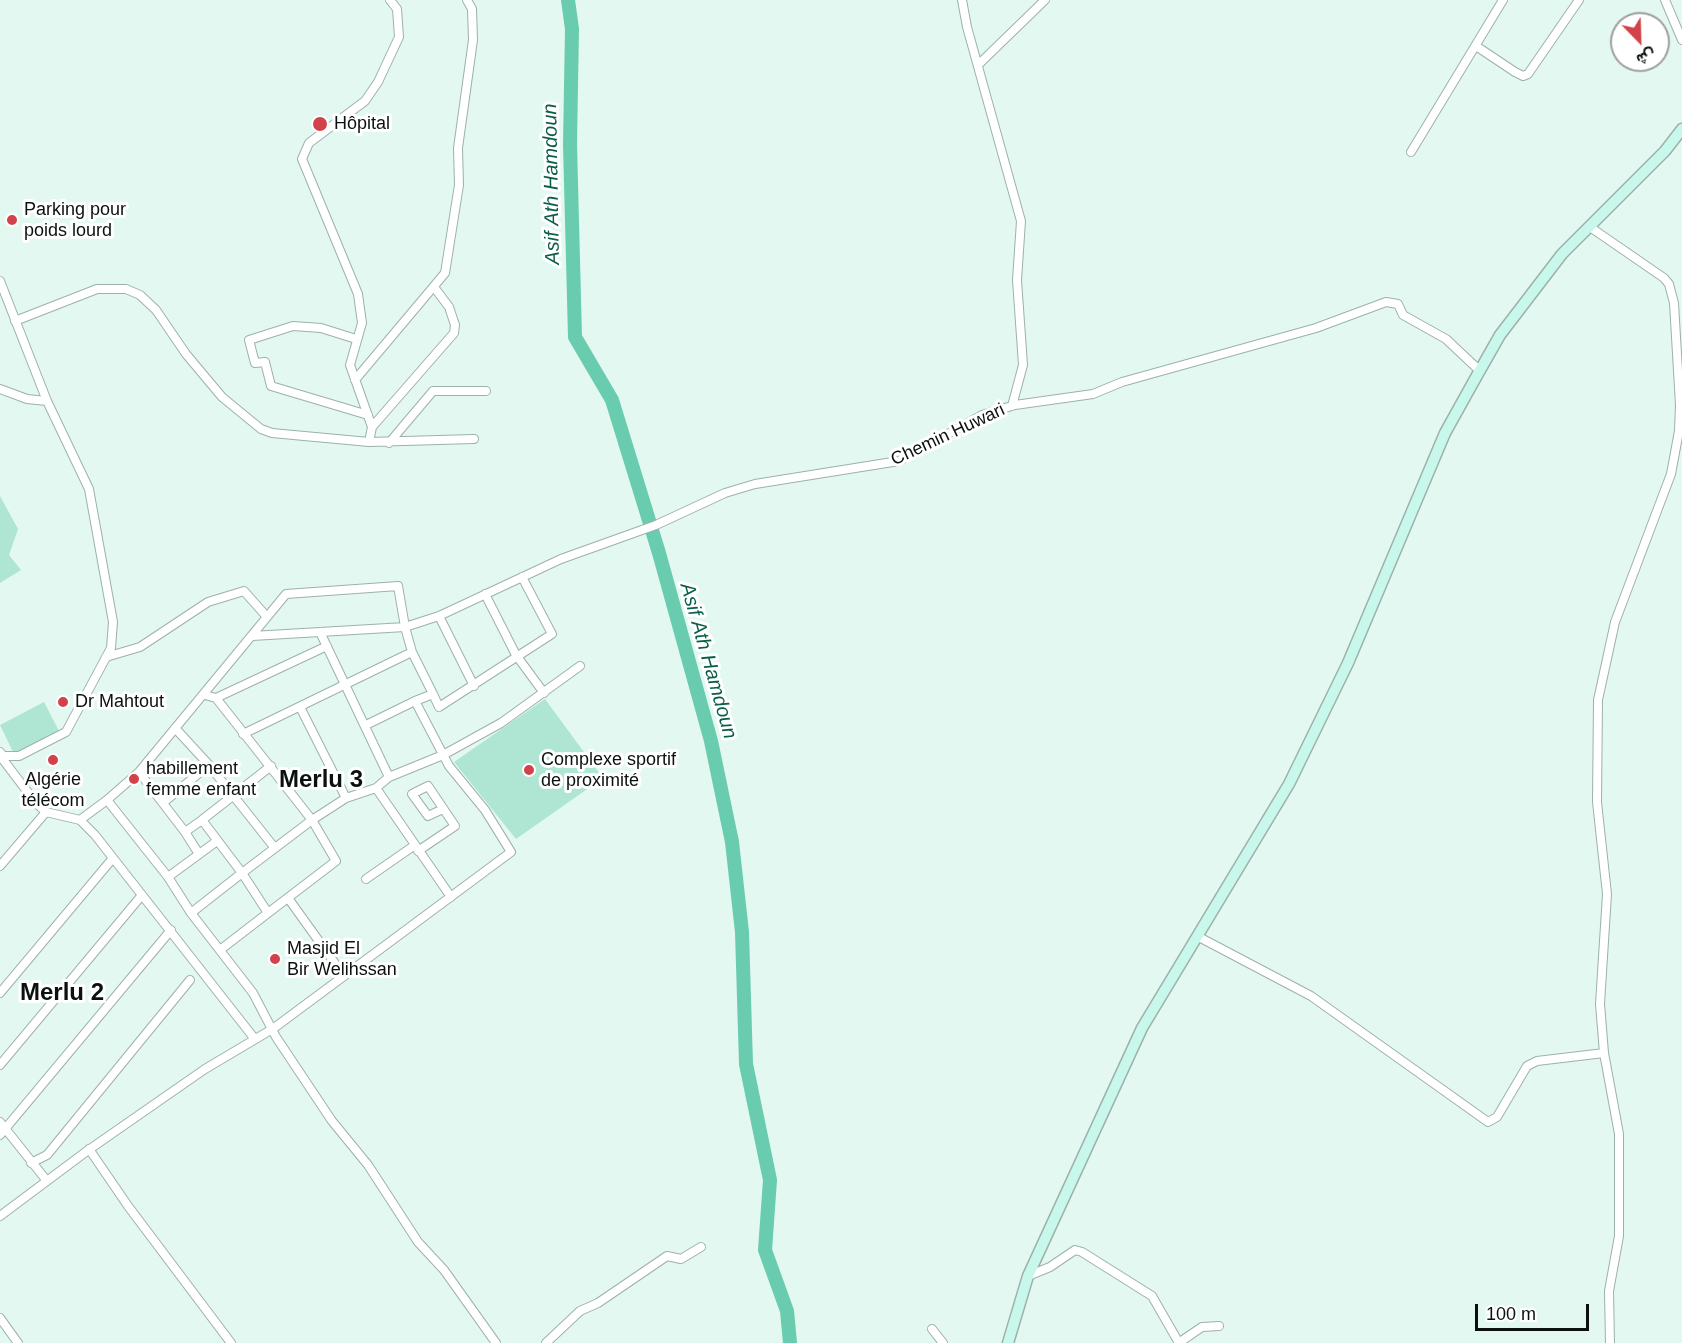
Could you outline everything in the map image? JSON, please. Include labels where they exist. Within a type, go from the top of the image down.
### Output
[{"type":"street","points":[[369,442],[372,427],[350,365],[362,323],[358,294],[302,159],[309,143],[357,108],[378,82],[399,37],[397,9],[390,0]]},
{"type":"street","points":[[355,380],[445,273],[459,185],[458,148],[473,40],[472,9],[467,0]]},
{"type":"street","points":[[962,0],[1021,220],[1017,280],[1023,365],[1012,405]]},
{"type":"street","points":[[978,65],[1045,0]]},
{"type":"street","points":[[1411,152],[1503,0]]},
{"type":"street","points":[[1476,46],[1515,72],[1523,76],[1528,74],[1579,0]]},
{"type":"street","points":[[1665,0],[1682,40]]},
{"type":"street","points":[[1008,1343],[1028,1276],[1142,1028],[1273,814],[1321,720],[1445,433],[1500,335],[1562,254],[1665,151],[1682,129]]},
{"type":"street","points":[[1590,227],[1664,278],[1669,284],[1674,303],[1681,405],[1671,474],[1615,622],[1598,700],[1597,802],[1607,894],[1600,1004],[1604,1053],[1619,1134],[1620,1236],[1609,1291],[1610,1343]]},
{"type":"street","points":[[0,282],[47,401],[90,489],[113,622],[111,648],[66,732],[20,756],[1,755]]},
{"type":"street","points":[[15,321],[97,290],[112,287],[126,289],[140,295],[156,310],[202,375],[222,398],[252,423],[273,433],[389,443],[474,440]]},
{"type":"street","points":[[372,427],[454,333],[455,325],[449,308],[434,287]]},
{"type":"street","name":"Chemin Huwari","points":[[252,636],[405,627],[439,616],[570,556],[656,525],[735,490],[782,479],[899,461],[982,415],[1012,405],[1093,394],[1122,382],[1316,328],[1386,302],[1398,304],[1403,315],[1446,339],[1480,371]]},
{"type":"street","points":[[356,339],[321,328],[293,326],[249,340],[255,363],[265,362],[271,386],[368,415]]},
{"type":"street","points":[[0,389],[27,399],[47,401]]},
{"type":"street","points":[[389,443],[433,391],[486,391]]},
{"type":"street","points":[[80,820],[139,772],[286,594],[398,586],[412,652],[439,707],[474,686],[516,655],[552,634],[522,577]]},
{"type":"street","points":[[106,657],[140,647],[208,602],[244,591],[267,617]]},
{"type":"street","points":[[485,594],[516,655],[544,693]]},
{"type":"street","points":[[439,616],[474,686]]},
{"type":"street","points":[[320,632],[389,777]]},
{"type":"street","points":[[216,698],[327,646]]},
{"type":"street","points":[[243,734],[412,652]]},
{"type":"street","points":[[191,912],[274,847],[346,798],[376,788],[389,777],[444,755],[501,723],[580,666]]},
{"type":"street","points":[[205,694],[216,698],[271,766],[312,820],[336,861],[220,950]]},
{"type":"street","points":[[366,725],[433,694]]},
{"type":"street","points":[[0,1216],[89,1149],[254,1038],[274,1028],[512,852],[485,810],[444,755],[415,701]]},
{"type":"street","points":[[300,707],[346,798]]},
{"type":"street","points":[[175,728],[209,765],[274,847]]},
{"type":"street","points":[[1,755],[36,803],[46,812],[80,820],[171,930],[254,1038]]},
{"type":"street","points":[[164,802],[209,765]]},
{"type":"street","points":[[184,832],[234,797],[271,766]]},
{"type":"street","points":[[139,772],[164,802],[199,854]]},
{"type":"street","points":[[376,788],[451,897]]},
{"type":"street","points":[[107,800],[168,877],[191,912],[253,993],[274,1028],[276,1037],[332,1121],[368,1165],[418,1242],[444,1270],[496,1343]]},
{"type":"street","points":[[366,879],[455,826],[443,809]]},
{"type":"street","points":[[0,866],[46,812]]},
{"type":"street","points":[[202,820],[242,873],[268,913]]},
{"type":"street","points":[[168,877],[217,841]]},
{"type":"street","points":[[0,993],[113,858]]},
{"type":"street","points":[[0,1065],[142,895]]},
{"type":"street","points":[[288,898],[344,976]]},
{"type":"street","points":[[47,1181],[2,1129],[171,930]]},
{"type":"street","points":[[1197,936],[1311,996],[1488,1122],[1497,1117],[1527,1066],[1537,1061],[1604,1053]]},
{"type":"street","points":[[32,1163],[47,1155],[190,980]]},
{"type":"street","points":[[89,1149],[128,1206],[231,1343]]},
{"type":"street","points":[[546,1343],[580,1311],[598,1303],[667,1256],[681,1259],[701,1247]]},
{"type":"street","points":[[1028,1276],[1050,1267],[1075,1250],[1082,1252],[1152,1296],[1179,1343],[1202,1327],[1219,1326]]},
{"type":"street","points":[[0,1318],[18,1343]]},
{"type":"street","points":[[932,1329],[942,1343]]},
{"type":"green space","points":[[0,496],[18,529],[9,555],[21,570],[0,583]]},
{"type":"green space","name":"Complexe sportif de proximité","points":[[545,699],[603,778],[516,839],[454,762]]},
{"type":"green space","points":[[44,702],[59,731],[14,754],[0,725]]},
{"type":"waterway","name":"Asif Ath Hamdoun","points":[[568,0],[572,29],[570,144],[575,337],[612,400],[659,553],[711,741],[732,842],[742,932],[746,1064],[770,1180],[765,1250],[787,1311],[790,1343]]},
{"type":"place","name":"Hôpital","points":[[320,124]]},
{"type":"place","name":"Parking pour poids lourd","points":[[12,220]]},
{"type":"place","name":"Dr Mahtout","points":[[63,702]]},
{"type":"place","name":"Algérie télécom","points":[[53,760]]},
{"type":"place","name":"Complexe sportif de proximité","points":[[529,770]]},
{"type":"place","name":"habillement femme enfant","points":[[134,779]]},
{"type":"place","name":"Masjid El Bir Welihssan","points":[[275,959]]},
{"type":"district","name":"Merlu 3","points":[[321,780]]},
{"type":"district","name":"Merlu 2","points":[[62,993]]}]
